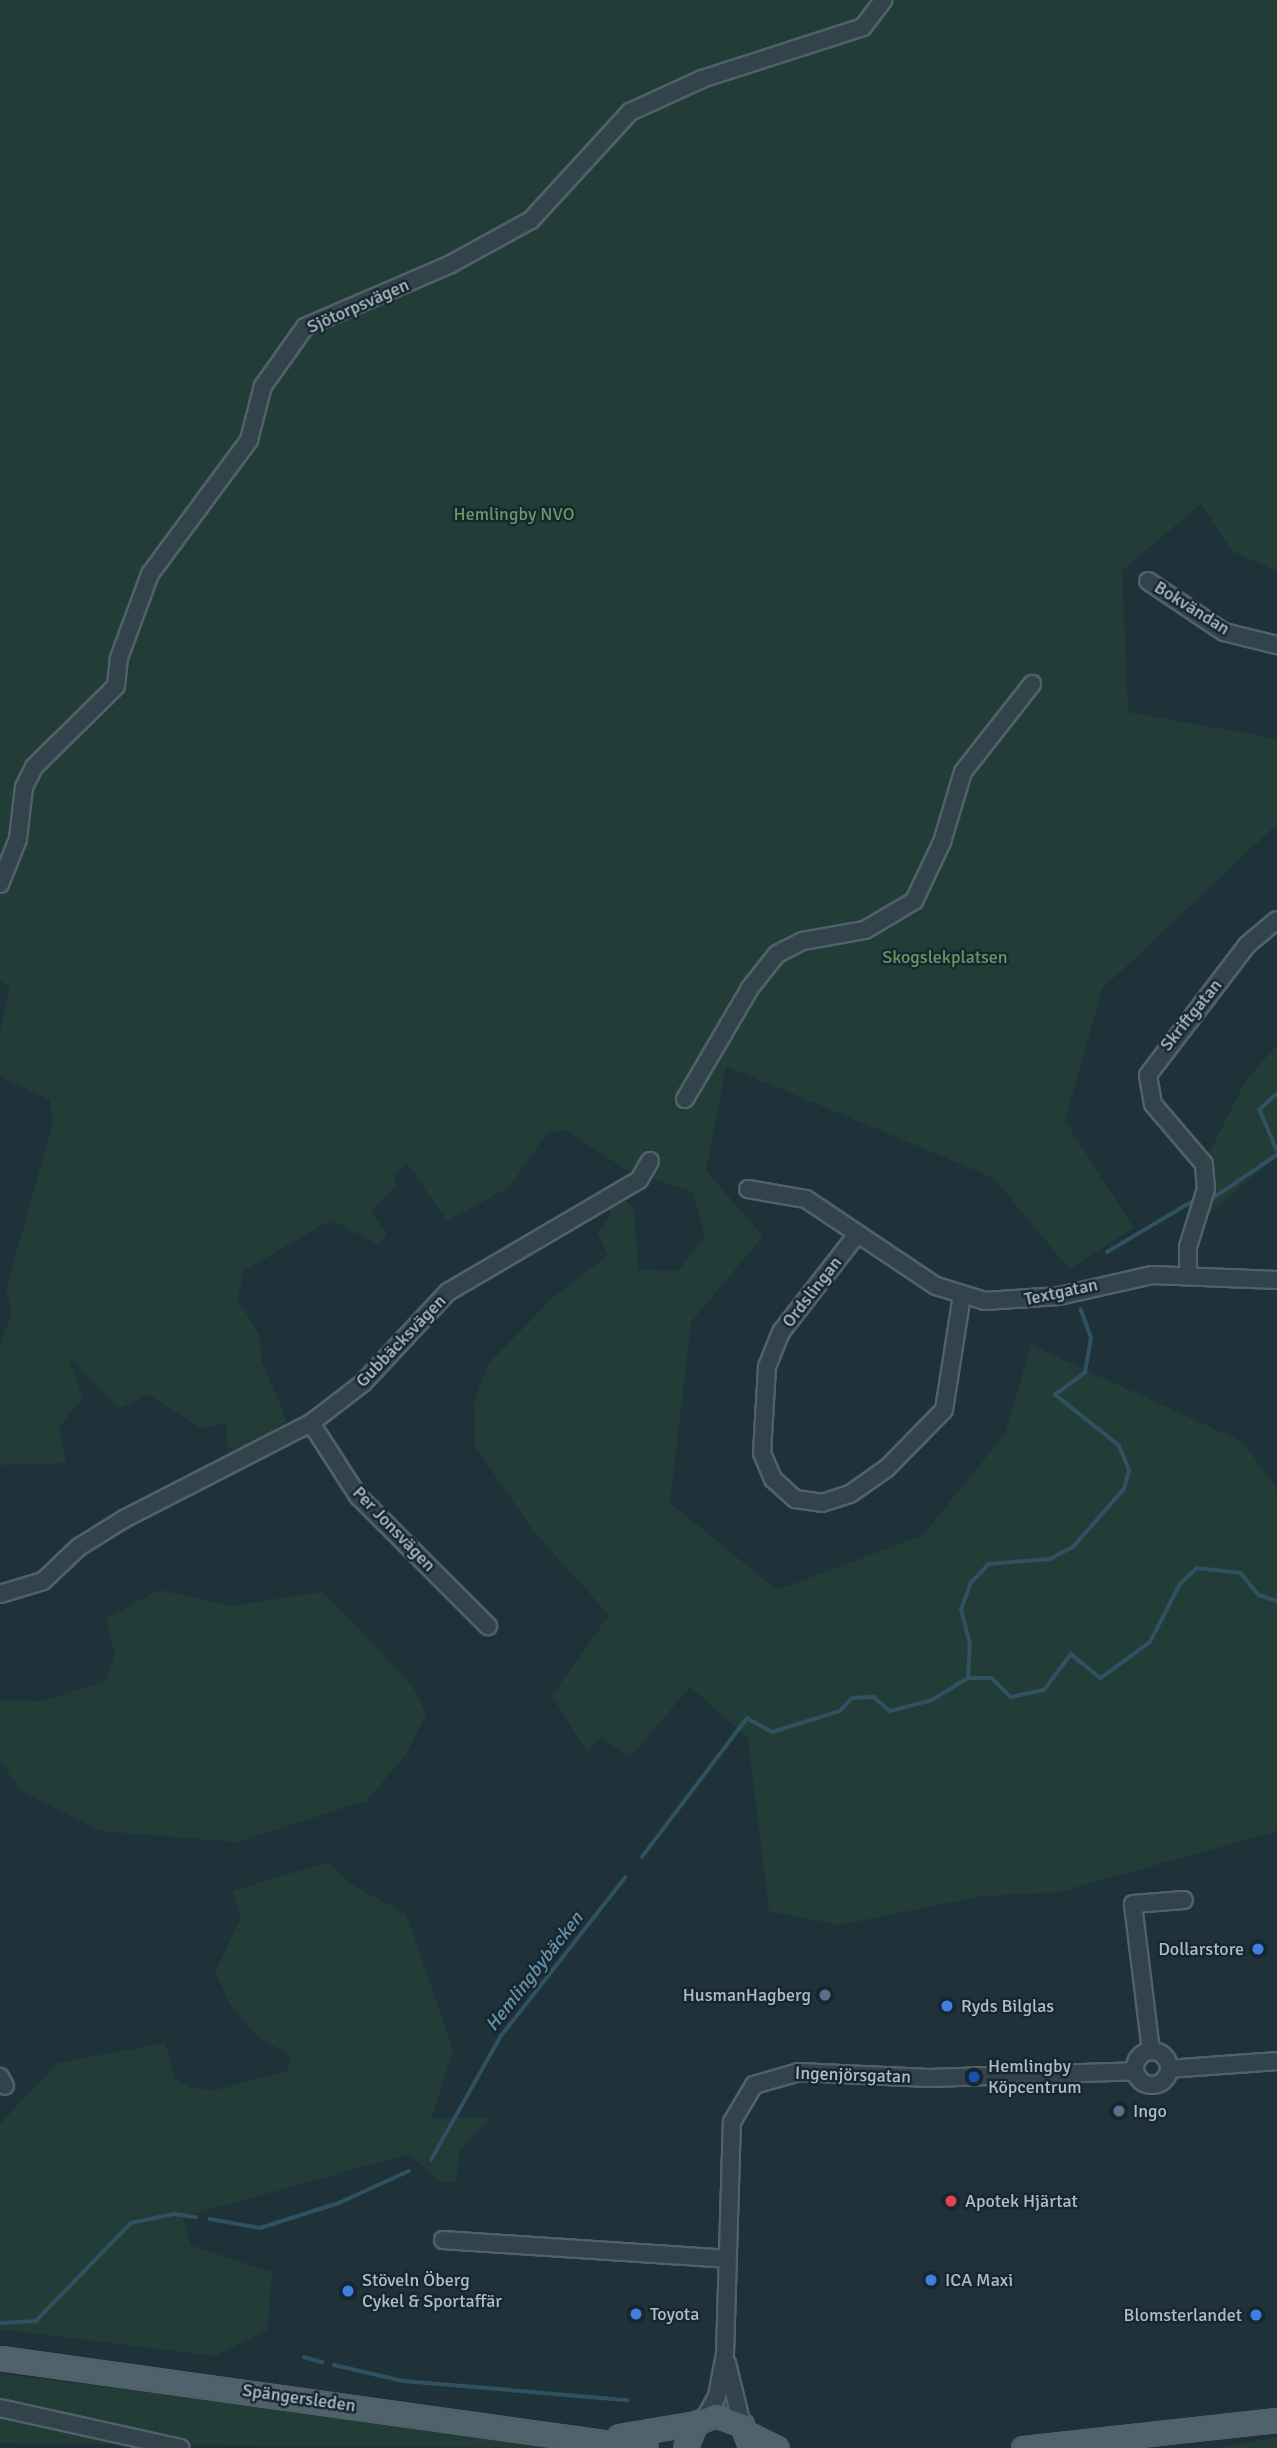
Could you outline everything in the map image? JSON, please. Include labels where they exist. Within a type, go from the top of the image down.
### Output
[{"type":"main road","name":"Spängersleden","points":[[0,2358],[598,2437],[646,2448]]},
{"type":"main road","name":"Spängersleden","points":[[598,2437],[725,2416],[747,2436],[777,2448]]},
{"type":"main road","points":[[685,2448],[701,2420]]},
{"type":"main road","points":[[1023,2448],[1277,2420]]},
{"type":"street","name":"Sjötorpsvägen","points":[[0,884],[18,839],[29,777],[116,686],[119,658],[150,574],[249,440],[263,386],[305,327],[451,264],[531,220],[630,112],[702,79],[863,27],[883,0]]},
{"type":"street","name":"Bokvändan","points":[[1148,582],[1224,632],[1277,645]]},
{"type":"street","points":[[685,1100],[750,988],[777,954],[803,941],[865,930],[914,901],[942,842],[963,772],[1032,684]]},
{"type":"street","name":"Skriftgatan","points":[[1188,1276],[1188,1247],[1206,1189],[1204,1164],[1153,1104],[1148,1075],[1247,945],[1277,920]]},
{"type":"street","name":"Gubbäcksvägen","points":[[0,1594],[43,1581],[79,1547],[124,1519],[311,1423],[363,1383],[448,1292],[639,1180],[650,1161]]},
{"type":"street","name":"Textgatan","points":[[748,1189],[806,1199],[855,1237],[962,1296],[1017,1302],[1152,1275],[1277,1280]]},
{"type":"street","name":"Ordslingan","points":[[855,1237],[781,1332],[767,1367],[762,1454],[773,1479],[796,1499],[822,1503],[850,1493],[887,1468],[944,1410],[962,1296]]},
{"type":"street","name":"Per Jonsvägen","points":[[311,1423],[358,1496],[488,1626]]},
{"type":"street","points":[[1151,2051],[1133,1904],[1184,1900]]},
{"type":"street","points":[[1151,2051],[1165,2058],[1169,2069]]},
{"type":"street","points":[[1135,2071],[1137,2060],[1151,2051]]},
{"type":"street","name":"Ingenjörsgatan","points":[[701,2420],[717,2396],[725,2354],[726,2259],[735,2109],[754,2085],[769,2078],[799,2072],[929,2078],[1135,2071],[1153,2085],[1169,2069],[1277,2061]]},
{"type":"street","points":[[443,2240],[726,2259]]},
{"type":"street","name":"Ingenjörsgatan","points":[[725,2354],[747,2436]]},
{"type":"street","points":[[0,2408],[181,2448]]},
{"type":"green space","name":"Hemlingby NVO","points":[[0,0],[1277,0],[1277,571],[1232,551],[1201,504],[1122,570],[1128,712],[1277,739],[1277,824],[1102,989],[1065,1121],[1134,1228],[1069,1269],[994,1178],[726,1066],[706,1171],[763,1236],[691,1322],[670,1503],[777,1590],[923,1535],[1005,1434],[1031,1345],[1243,1442],[1277,1490],[1277,1831],[1059,1892],[982,1896],[840,1925],[769,1911],[748,1738],[690,1687],[630,1757],[602,1738],[587,1752],[552,1696],[609,1615],[535,1533],[475,1446],[474,1401],[489,1363],[553,1298],[608,1255],[597,1232],[611,1216],[610,1203],[623,1198],[634,1209],[638,1270],[678,1271],[705,1237],[693,1192],[625,1169],[566,1130],[547,1133],[509,1187],[447,1221],[408,1164],[394,1173],[396,1185],[371,1211],[387,1234],[378,1244],[331,1220],[243,1271],[238,1300],[260,1337],[261,1360],[287,1421],[246,1448],[235,1452],[227,1445],[227,1423],[201,1428],[149,1395],[119,1408],[68,1356],[83,1398],[59,1427],[66,1463],[0,1465],[0,1343],[12,1313],[6,1289],[53,1123],[50,1100],[0,1077],[0,1031],[10,987],[0,981]]},
{"type":"green space","points":[[1277,1046],[1277,1155],[1206,1217],[1213,1189],[1206,1159],[1247,1078]]},
{"type":"green space","points":[[159,1590],[231,1606],[323,1592],[412,1685],[426,1714],[407,1753],[366,1801],[237,1842],[101,1831],[21,1791],[0,1760],[0,1700],[43,1701],[106,1681],[115,1654],[106,1619]]},
{"type":"green space","points":[[328,1862],[355,1887],[406,1914],[453,2050],[431,2119],[491,2117],[460,2150],[456,2183],[440,2182],[409,2154],[182,2217],[191,2245],[272,2272],[267,2330],[214,2356],[0,2329],[0,2124],[58,2063],[165,2043],[175,2079],[191,2088],[216,2090],[288,2071],[290,2054],[261,2040],[231,2006],[215,1972],[241,1918],[233,1891]]},
{"type":"green space","points":[[0,2374],[466,2431],[555,2448],[0,2443]]},
{"type":"green space","points":[[1277,2437],[1277,2448],[1218,2448]]},
{"type":"waterway","points":[[1277,1094],[1260,1110],[1277,1150]]},
{"type":"waterway","points":[[1213,1198],[1277,1155]]},
{"type":"waterway","points":[[1107,1252],[1193,1201]]},
{"type":"waterway","points":[[968,1678],[970,1645],[961,1610],[971,1583],[989,1564],[1050,1559],[1074,1546],[1124,1489],[1129,1470],[1119,1446],[1055,1395],[1085,1372],[1091,1338],[1081,1310]]},
{"type":"waterway","name":"Hemlingbybäcken","points":[[642,1857],[747,1718],[772,1732],[840,1711],[852,1698],[874,1697],[890,1711],[932,1700],[968,1678],[992,1678],[1011,1697],[1044,1690],[1071,1654],[1101,1678],[1150,1642],[1180,1584],[1197,1568],[1241,1573],[1259,1595],[1277,1601]]},
{"type":"waterway","name":"Hemlingbybäcken","points":[[431,2160],[501,2036],[625,1878]]},
{"type":"waterway","name":"Hemlingbybäcken","points":[[210,2219],[260,2228],[339,2203],[409,2171]]},
{"type":"waterway","name":"Hemlingbybäcken","points":[[0,2323],[36,2321],[131,2223],[174,2214],[196,2217]]},
{"type":"waterway","points":[[304,2357],[322,2362]]},
{"type":"waterway","points":[[334,2365],[404,2381],[627,2400]]},
{"type":"place","name":"Dollarstore","points":[[1258,1949]]},
{"type":"place","name":"HusmanHagberg","points":[[825,1995]]},
{"type":"place","name":"Ryds Bilglas","points":[[947,2006]]},
{"type":"place","name":"Hemlingby Köpcentrum","points":[[974,2077]]},
{"type":"place","name":"Ingo","points":[[1119,2111]]},
{"type":"place","name":"Apotek Hjärtat","points":[[951,2201]]},
{"type":"place","name":"ICA Maxi","points":[[931,2280]]},
{"type":"place","name":"Stöveln Öberg Cykel & Sportaffär","points":[[348,2291]]},
{"type":"place","name":"Toyota","points":[[636,2314]]},
{"type":"place","name":"Blomsterlandet","points":[[1256,2315]]},
{"type":"park label","name":"Skogslekplatsen","points":[[945,957]]}]
